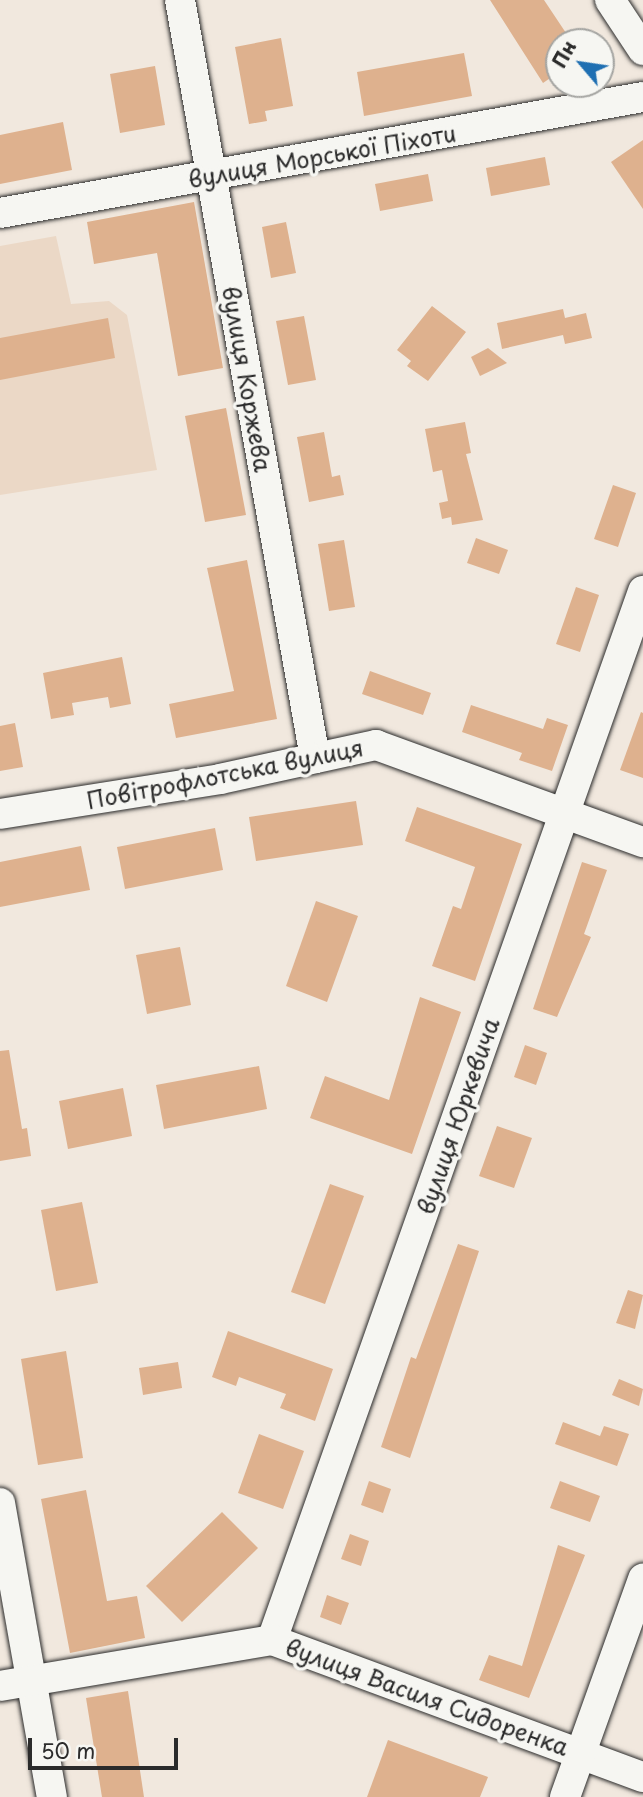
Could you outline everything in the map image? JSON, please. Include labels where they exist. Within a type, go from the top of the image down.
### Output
[{"type":"street","name":"вулиця Коржева","points":[[180,0],[314,758]]},
{"type":"street","points":[[610,0],[643,50]]},
{"type":"street","name":"вулиця Морської Піхоти","points":[[0,213],[643,97]]},
{"type":"street","name":"вулиця Юркевича","points":[[272,1640],[643,591]]},
{"type":"street","name":"Повітрофлотська вулиця","points":[[0,814],[220,779],[376,745],[643,842]]},
{"type":"street","points":[[0,1503],[52,1797]]},
{"type":"street","points":[[565,1797],[643,1579]]},
{"type":"street","name":"вулиця Василя Сидоренка","points":[[0,1686],[272,1640],[643,1777]]},
{"type":"shaded area","points":[[56,236],[71,304],[109,301],[127,315],[157,470],[0,495],[0,246]]},
{"type":"building","points":[[490,0],[544,0],[563,28],[545,28],[543,83]]},
{"type":"building","points":[[281,38],[293,106],[265,111],[267,121],[249,124],[235,47]]},
{"type":"building","points":[[464,53],[472,96],[364,116],[357,72]]},
{"type":"building","points":[[155,66],[165,125],[120,133],[110,74]]},
{"type":"building","points":[[63,122],[72,170],[0,184],[0,135]]},
{"type":"building","points":[[643,140],[643,209],[611,162]]},
{"type":"building","points":[[545,157],[550,185],[491,196],[486,168]]},
{"type":"building","points":[[428,174],[433,201],[380,211],[375,184]]},
{"type":"building","points":[[194,202],[223,368],[178,376],[157,253],[94,264],[87,222]]},
{"type":"building","points":[[286,222],[296,273],[271,278],[262,227]]},
{"type":"building","points":[[432,306],[466,332],[428,381],[407,366],[411,361],[397,350]]},
{"type":"building","points":[[563,309],[565,318],[586,313],[592,338],[565,344],[563,335],[502,349],[497,323]]},
{"type":"building","points":[[304,316],[316,380],[288,385],[276,321]]},
{"type":"building","points":[[108,318],[115,358],[0,380],[0,338]]},
{"type":"building","points":[[488,348],[507,363],[480,376],[471,357]]},
{"type":"building","points":[[226,408],[246,515],[205,522],[185,416]]},
{"type":"building","points":[[465,422],[471,453],[466,454],[483,520],[452,525],[451,517],[442,519],[439,503],[448,501],[442,470],[433,472],[425,429]]},
{"type":"building","points":[[324,432],[332,477],[340,475],[344,495],[309,502],[297,437]]},
{"type":"building","points":[[613,485],[636,493],[618,547],[594,539]]},
{"type":"building","points":[[476,538],[508,550],[499,574],[467,563]]},
{"type":"building","points":[[344,540],[355,607],[329,611],[318,544]]},
{"type":"building","points":[[247,560],[277,719],[176,738],[169,704],[234,691],[207,568]]},
{"type":"building","points":[[576,587],[599,595],[580,652],[556,644]]},
{"type":"building","points":[[122,657],[131,704],[110,708],[108,697],[72,703],[74,715],[51,719],[43,673]]},
{"type":"building","points":[[370,671],[431,693],[423,715],[362,694]]},
{"type":"building","points":[[471,705],[543,729],[547,718],[568,725],[552,771],[519,760],[522,753],[462,732]]},
{"type":"building","points":[[641,712],[643,713],[643,778],[620,770]]},
{"type":"building","points":[[15,723],[23,767],[0,771],[0,726]]},
{"type":"building","points":[[356,801],[363,845],[256,861],[249,817]]},
{"type":"building","points":[[417,807],[522,844],[475,981],[432,966],[453,906],[461,909],[475,867],[405,841]]},
{"type":"building","points":[[215,828],[223,870],[125,889],[117,847]]},
{"type":"building","points":[[81,846],[90,890],[0,907],[0,862]]},
{"type":"building","points":[[582,862],[607,870],[584,934],[591,937],[557,1017],[533,1009]]},
{"type":"building","points":[[316,901],[358,916],[327,1002],[286,986]]},
{"type":"building","points":[[180,947],[191,1005],[147,1014],[136,955]]},
{"type":"building","points":[[420,997],[461,1012],[412,1154],[310,1118],[325,1076],[389,1100]]},
{"type":"building","points":[[525,1045],[547,1053],[536,1085],[514,1077]]},
{"type":"building","points":[[9,1050],[22,1129],[27,1128],[31,1156],[0,1161],[0,1051]]},
{"type":"building","points":[[259,1066],[267,1109],[164,1129],[156,1085]]},
{"type":"building","points":[[123,1088],[132,1136],[68,1149],[59,1101]]},
{"type":"building","points":[[497,1126],[532,1138],[514,1188],[479,1176]]},
{"type":"building","points":[[330,1184],[364,1196],[325,1304],[291,1292]]},
{"type":"building","points":[[82,1202],[98,1283],[56,1291],[41,1210]]},
{"type":"building","points":[[458,1244],[479,1251],[410,1458],[381,1447],[411,1357],[416,1359]]},
{"type":"building","points":[[628,1290],[643,1295],[635,1329],[616,1323]]},
{"type":"building","points":[[228,1331],[333,1369],[315,1421],[280,1408],[286,1394],[239,1377],[236,1386],[212,1377]]},
{"type":"building","points":[[66,1351],[83,1458],[38,1465],[21,1359]]},
{"type":"building","points":[[178,1362],[182,1388],[143,1395],[139,1368]]},
{"type":"building","points":[[619,1379],[643,1389],[639,1406],[612,1395]]},
{"type":"building","points":[[563,1422],[600,1436],[604,1426],[629,1434],[617,1466],[555,1444]]},
{"type":"building","points":[[259,1434],[304,1451],[283,1509],[238,1493]]},
{"type":"building","points":[[369,1481],[391,1489],[383,1513],[361,1505]]},
{"type":"building","points":[[560,1481],[600,1496],[590,1522],[550,1508]]},
{"type":"building","points":[[86,1490],[107,1601],[137,1596],[145,1638],[70,1653],[41,1499]]},
{"type":"building","points":[[222,1512],[258,1548],[182,1622],[146,1586]]},
{"type":"building","points":[[350,1534],[369,1541],[361,1566],[341,1559]]},
{"type":"building","points":[[558,1545],[585,1555],[529,1698],[479,1680],[489,1655],[522,1666]]},
{"type":"building","points":[[327,1595],[349,1603],[341,1625],[320,1617]]},
{"type":"building","points":[[128,1691],[144,1797],[102,1797],[86,1698]]},
{"type":"building","points":[[388,1740],[488,1777],[480,1797],[367,1797]]}]
